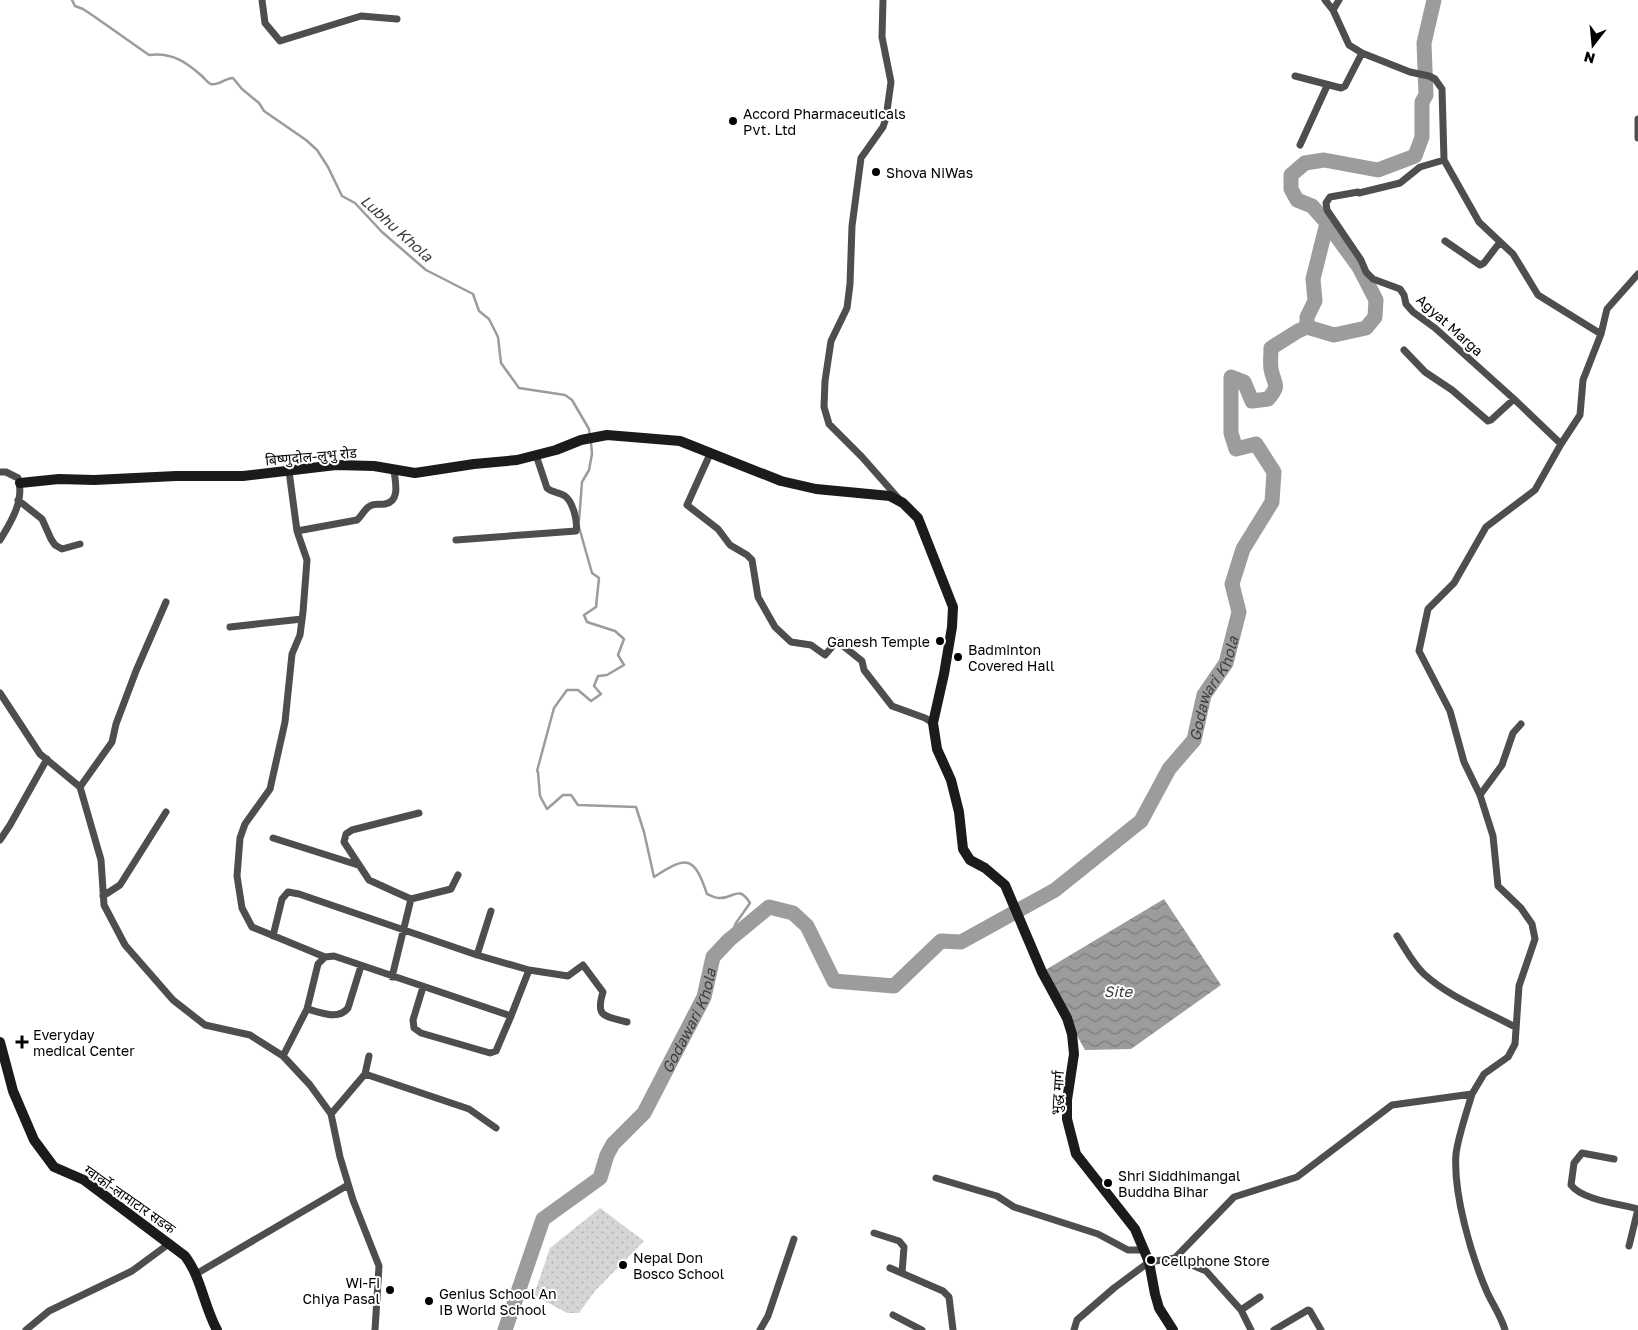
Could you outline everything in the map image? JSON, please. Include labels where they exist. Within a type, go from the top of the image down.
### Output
[{"type":"street","points":[[262,0],[265,23],[280,40],[361,16],[397,19]]},
{"type":"street","points":[[710,454],[687,505],[718,529],[730,545],[752,560],[758,597],[774,627],[791,642],[811,645],[826,655],[837,641],[862,661],[864,670],[892,706],[925,718],[933,723],[946,665],[953,608],[918,518],[828,424],[824,407],[825,381],[831,341],[847,308],[850,284],[852,226],[861,158],[883,127],[886,118],[891,82],[882,37],[883,0]]},
{"type":"street","points":[[1325,0],[1333,10],[1348,45],[1362,53],[1410,72],[1435,79],[1442,89],[1444,160],[1479,222],[1513,254],[1538,295],[1601,334]]},
{"type":"street","points":[[1333,10],[1339,0]]},
{"type":"street","points":[[1295,76],[1327,86],[1341,88],[1345,86],[1362,53]]},
{"type":"street","points":[[1300,145],[1327,86]]},
{"type":"street","points":[[1638,119],[1638,138]]},
{"type":"street","name":"Agyat Marga","points":[[1444,160],[1420,167],[1400,183],[1359,193],[1330,197],[1326,203],[1327,210],[1362,260],[1366,272],[1373,279],[1400,289],[1404,294],[1406,304],[1413,312],[1435,328],[1561,444]]},
{"type":"street","points":[[1445,241],[1480,265],[1484,264],[1500,242]]},
{"type":"street","points":[[1505,1330],[1487,1291],[1467,1232],[1459,1193],[1456,1153],[1472,1094],[1484,1074],[1508,1057],[1515,1044],[1519,986],[1535,939],[1532,924],[1521,908],[1498,886],[1493,836],[1480,795],[1464,762],[1450,711],[1419,651],[1428,609],[1454,583],[1486,527],[1535,490],[1580,415],[1583,380],[1601,334],[1607,309],[1638,274]]},
{"type":"street","points":[[1404,350],[1425,372],[1452,390],[1488,421],[1492,420],[1514,399]]},
{"type":"street","name":"बिष्णुदोल-लुभु रोड","points":[[20,483],[59,479],[94,480],[176,476],[242,476],[336,465],[374,466],[415,473],[517,460],[556,450],[581,440],[607,435],[680,441],[781,481],[816,489],[890,496],[903,503]]},
{"type":"street","points":[[456,540],[576,531],[577,526],[570,500],[564,495],[547,488],[536,455]]},
{"type":"street","points":[[297,531],[357,520],[371,504],[387,504],[393,500],[396,493],[394,470]]},
{"type":"street","points":[[289,471],[297,531],[306,560],[302,619],[300,635],[292,654],[285,722],[270,789],[244,824],[240,838],[237,876],[242,908],[252,927],[325,957],[334,956],[511,1016]]},
{"type":"street","points":[[0,472],[6,472],[18,478],[20,483],[14,517],[0,540]]},
{"type":"street","points":[[18,500],[42,519],[55,545],[62,549],[80,544]]},
{"type":"street","points":[[80,787],[112,742],[116,724],[136,671],[166,602]]},
{"type":"street","points":[[230,627],[302,619]]},
{"type":"street","points":[[0,693],[40,754],[80,787],[102,860],[104,905],[125,945],[173,1000],[206,1025],[250,1035],[283,1056],[310,1085],[330,1114],[348,1184],[367,1240],[379,1266],[375,1330]]},
{"type":"street","name":"भुद्ध मार्ग","points":[[933,723],[937,749],[951,780],[959,812],[963,849],[970,860],[985,868],[1005,886],[1035,957],[1067,1018],[1072,1034],[1074,1054],[1067,1100],[1068,1119],[1076,1154],[1135,1229],[1146,1250],[1154,1294],[1159,1308],[1173,1330]]},
{"type":"street","points":[[1480,795],[1502,765],[1513,733],[1521,724]]},
{"type":"street","points":[[0,840],[47,759]]},
{"type":"street","points":[[103,896],[120,885],[166,812]]},
{"type":"street","points":[[419,812],[352,830],[346,834],[344,842],[369,880],[411,899],[451,889],[458,874]]},
{"type":"street","points":[[272,838],[358,865]]},
{"type":"street","points":[[273,936],[282,899],[288,892],[299,894],[478,955],[530,970],[568,976],[583,965],[603,992],[599,1003],[600,1010],[605,1016],[626,1022]]},
{"type":"street","points":[[392,976],[411,899]]},
{"type":"street","points":[[478,955],[492,911]]},
{"type":"street","points":[[1397,936],[1424,974],[1463,1002],[1479,1008],[1515,1027]]},
{"type":"street","points":[[283,1056],[306,1009],[318,964],[325,957]]},
{"type":"street","points":[[306,1009],[334,1016],[345,1012],[362,966]]},
{"type":"street","points":[[423,987],[413,1020],[414,1028],[421,1033],[490,1053],[496,1051],[530,970]]},
{"type":"street","name":"ग्वार्को-लामाटार सडक","points":[[0,1042],[13,1092],[30,1132],[54,1167],[84,1180],[185,1256],[196,1274],[210,1316],[217,1330]]},
{"type":"street","points":[[330,1114],[365,1074],[369,1056]]},
{"type":"street","points":[[365,1074],[469,1109],[496,1128]]},
{"type":"street","points":[[1175,1258],[1234,1197],[1297,1177],[1392,1105],[1472,1094]]},
{"type":"street","points":[[1614,1159],[1582,1153],[1574,1163],[1571,1185],[1586,1196],[1638,1209],[1629,1246]]},
{"type":"street","points":[[936,1178],[997,1196],[1014,1207],[1098,1234],[1128,1250],[1146,1250]]},
{"type":"street","points":[[196,1274],[348,1184]]},
{"type":"street","points":[[874,1233],[899,1241],[904,1247],[902,1273]]},
{"type":"street","points":[[760,1330],[768,1316],[794,1239]]},
{"type":"street","points":[[26,1330],[49,1311],[132,1271],[170,1243]]},
{"type":"street","points":[[1074,1330],[1077,1320],[1114,1288],[1149,1262],[1175,1258],[1206,1271],[1241,1310],[1251,1330]]},
{"type":"street","points":[[890,1268],[943,1291],[949,1297],[953,1330]]},
{"type":"street","points":[[1241,1310],[1260,1297]]},
{"type":"street","points":[[1274,1330],[1308,1310],[1321,1330]]},
{"type":"street","points":[[893,1315],[922,1330]]},
{"type":"shaded area","points":[[600,1208],[644,1241],[595,1291],[579,1313],[567,1313],[534,1295],[550,1248]]},
{"type":"water","name":"Site","points":[[1164,899],[1221,985],[1131,1049],[1085,1050],[1042,972]]},
{"type":"waterway","name":"Lubhu Khola","points":[[72,0],[75,6],[83,9],[149,55],[165,55],[178,59],[190,66],[211,84],[217,84],[233,78],[242,89],[259,103],[264,111],[306,140],[317,150],[328,167],[342,196],[355,203],[382,232],[426,270],[473,294],[479,311],[489,319],[498,337],[501,363],[519,388],[565,395],[572,400],[589,429],[590,436]]},
{"type":"waterway","name":"Godawari Khola","points":[[505,1330],[543,1219],[600,1178],[607,1155],[613,1144],[644,1113],[704,997],[713,957],[729,940],[769,907],[793,913],[807,926],[834,981],[894,986],[941,941],[961,942],[1055,890],[1141,821],[1169,769],[1194,740],[1204,695],[1226,663],[1239,612],[1232,584],[1243,549],[1272,502],[1274,472],[1256,444],[1236,449],[1231,433],[1231,377],[1244,382],[1252,401],[1268,399],[1276,384],[1271,367],[1271,348],[1307,327],[1334,335],[1366,328],[1375,317],[1376,300],[1359,267],[1327,223],[1312,206],[1297,200],[1291,189],[1291,175],[1305,163],[1324,160],[1378,170],[1415,156],[1422,137],[1422,102],[1426,95],[1424,43],[1434,0]]},
{"type":"waterway","points":[[1307,327],[1307,317],[1315,301],[1313,279],[1327,223]]},
{"type":"waterway","name":"Lubhu Khola","points":[[579,521],[582,482],[589,470],[592,454],[591,442]]},
{"type":"waterway","name":"Lubhu Khola","points":[[579,527],[592,573],[599,578],[596,607],[584,615],[587,622],[615,631],[624,639],[618,655],[624,665],[607,675],[598,676],[594,686],[601,694],[591,701],[578,690],[567,690],[554,708],[537,771],[540,796],[547,809],[563,795],[571,795],[578,805],[636,807],[644,832],[654,877],[674,865],[688,863],[698,872],[707,894],[724,898],[739,893],[746,897],[750,903],[736,923],[729,940]]},
{"type":"place","name":"Accord Pharmaceuticals Pvt. Ltd","points":[[733,121]]},
{"type":"place","name":"Shova NiWas","points":[[876,172]]},
{"type":"place","name":"Ganesh Temple","points":[[940,641]]},
{"type":"place","name":"Badminton Covered Hall","points":[[958,657]]},
{"type":"place","name":"Everyday medical Center","points":[[22,1042]]},
{"type":"place","name":"Shri Siddhimangal Buddha Bihar","points":[[1108,1183]]},
{"type":"place","name":"Cellphone Store","points":[[1151,1260]]},
{"type":"place","name":"Nepal Don Bosco School","points":[[623,1265]]},
{"type":"place","name":"Wi-Fi Chiya Pasal","points":[[390,1290]]},
{"type":"place","name":"Genius School An IB World School","points":[[429,1301]]}]
